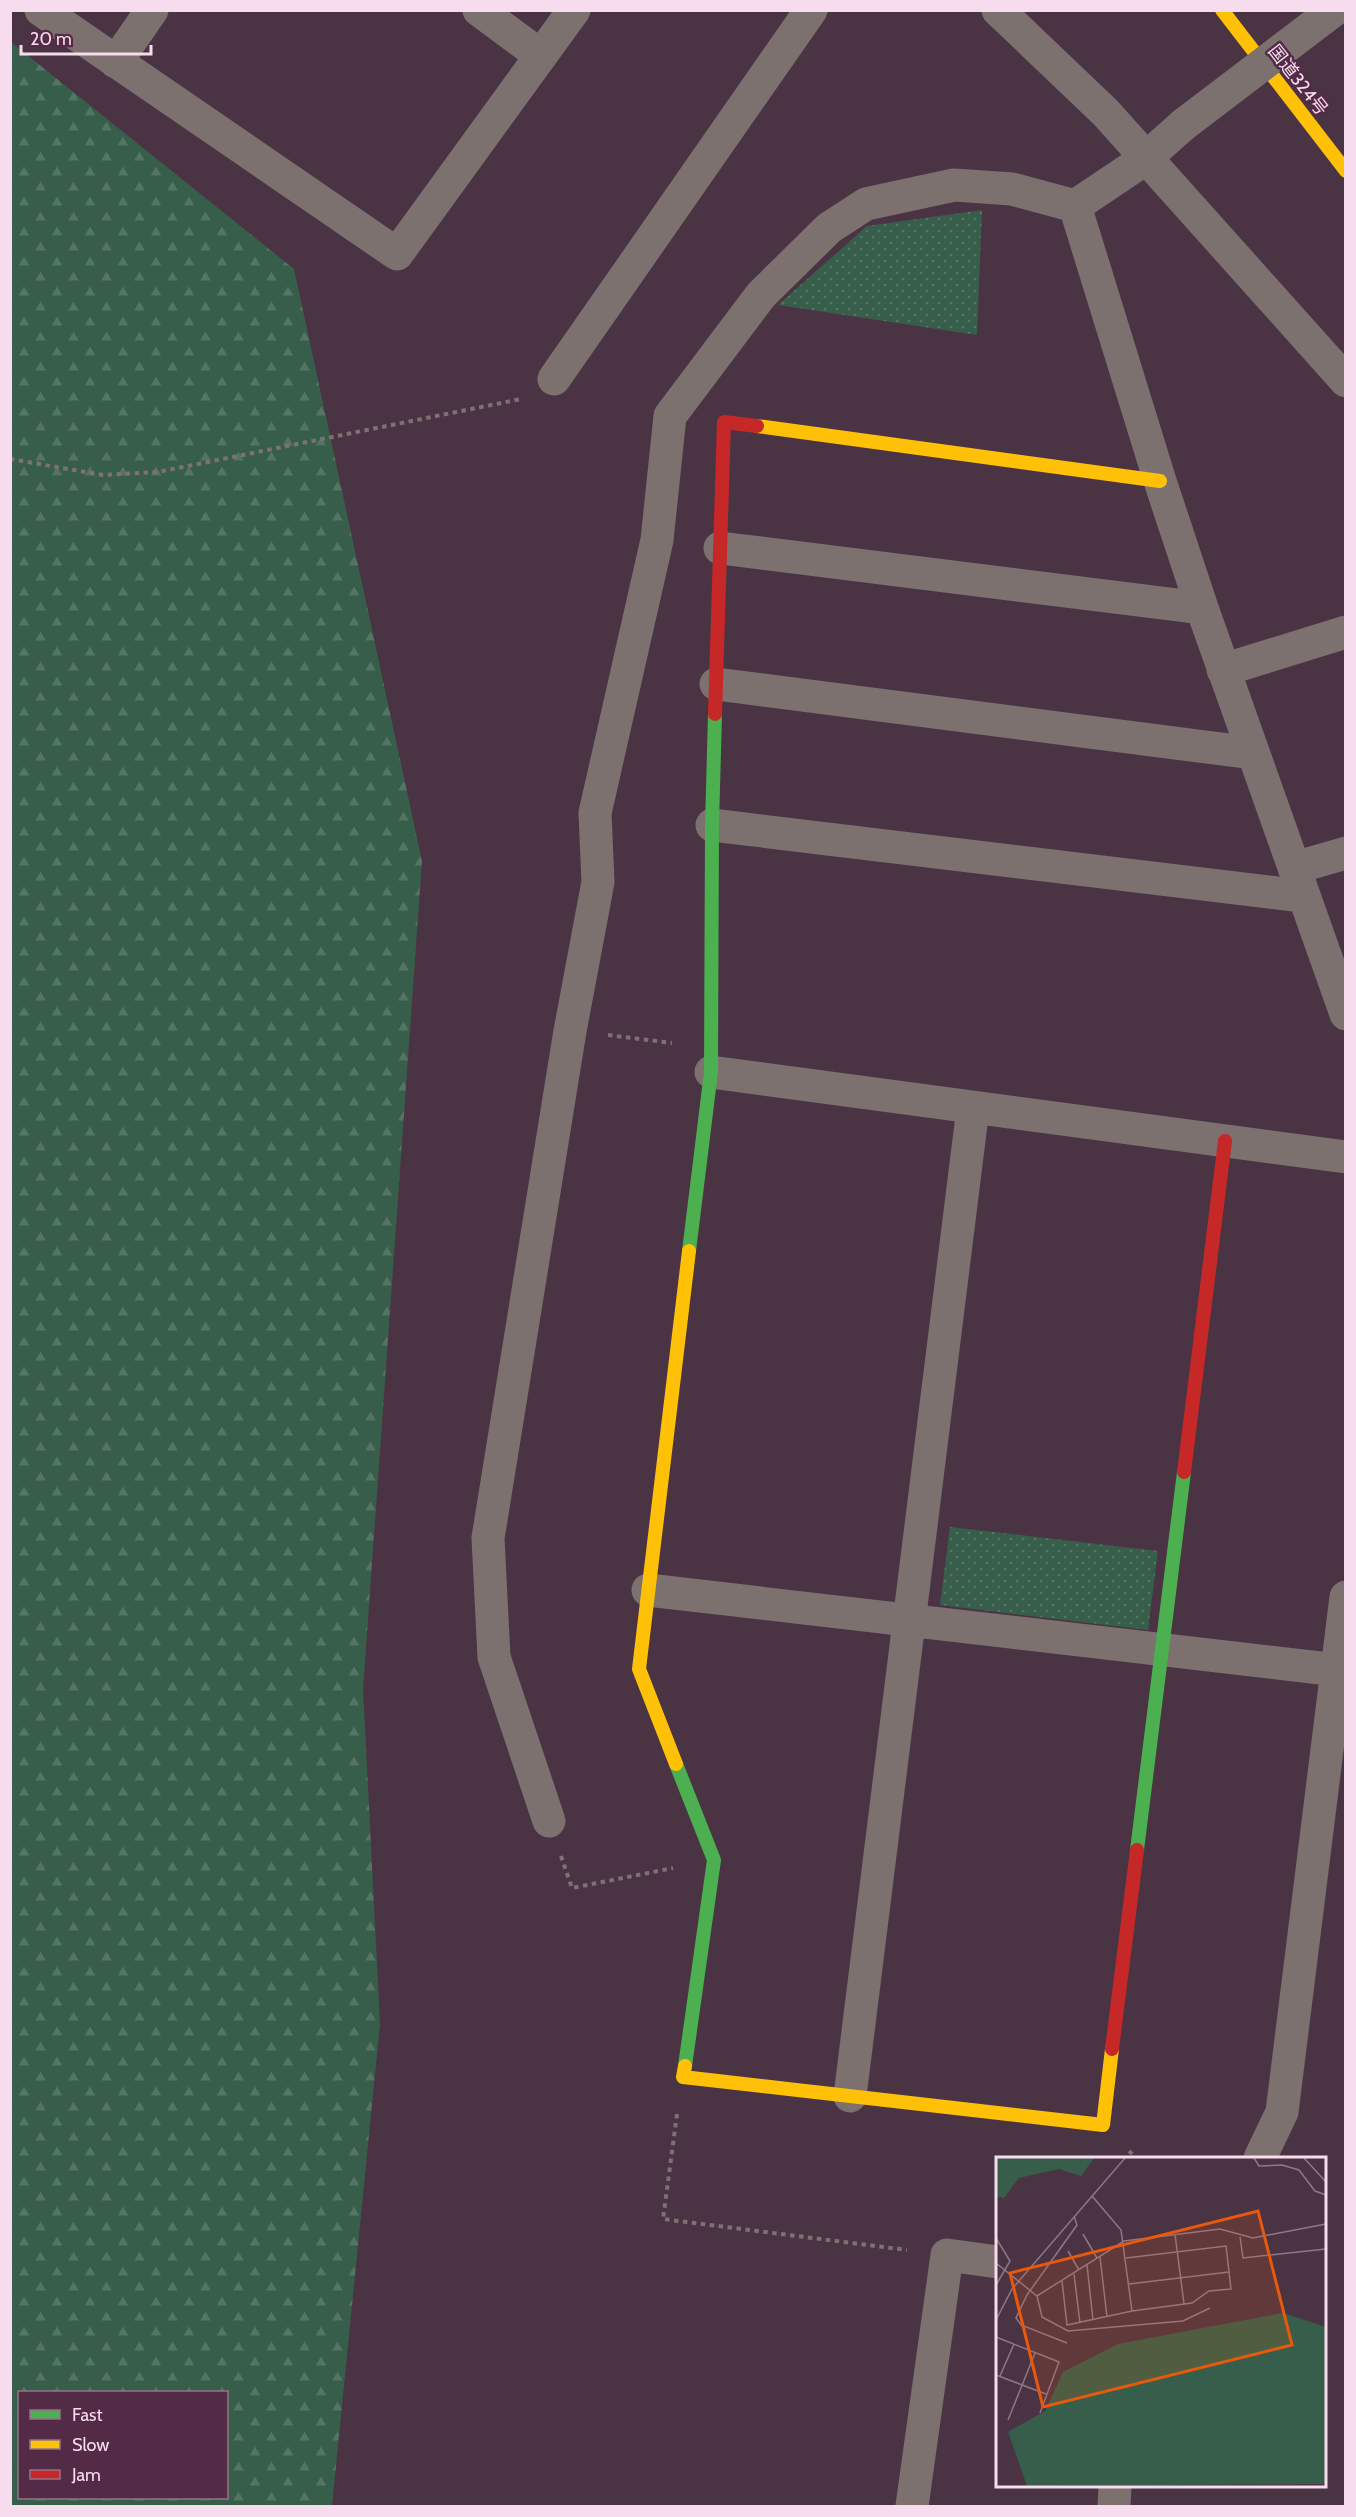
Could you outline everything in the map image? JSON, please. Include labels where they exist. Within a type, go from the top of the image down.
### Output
[{"type":"main road","name":"国道324号","points":[[1222,10],[1346,171]]},
{"type":"main road","points":[[1160,481],[724,422],[712,825],[712,1060],[639,1668],[714,1860],[683,2077],[1103,2126],[1225,1141]]},
{"type":"street","points":[[41,10],[397,254],[574,10]]},
{"type":"street","points":[[116,62],[152,10]]},
{"type":"street","points":[[479,10],[541,56]]},
{"type":"street","points":[[554,379],[811,10]]},
{"type":"street","points":[[998,10],[1106,113],[1144,159],[1346,381]]},
{"type":"street","points":[[549,1821],[494,1657],[488,1538],[570,1031],[598,882],[595,813],[657,540],[670,416],[761,295],[829,228],[866,204],[954,185],[1012,189],[1075,206],[1144,159],[1183,125],[1334,10]]},
{"type":"street","points":[[1075,206],[1202,608],[1346,1014]]},
{"type":"street","points":[[720,548],[1202,608]]},
{"type":"street","points":[[1223,670],[1346,632]]},
{"type":"street","points":[[716,684],[1253,753]]},
{"type":"street","points":[[712,825],[1299,882],[1346,853]]},
{"type":"street","points":[[712,1060],[973,1108],[1346,1157]]},
{"type":"street","points":[[850,2096],[973,1108]]},
{"type":"street","points":[[648,1590],[1336,1670]]},
{"type":"street","points":[[1260,2157],[1282,2112],[1346,1597]]},
{"type":"street","points":[[912,2506],[947,2255],[996,2262]]},
{"type":"street","points":[[1114,2506],[1115,2487]]},
{"type":"path","points":[[10,459],[103,475],[158,472],[529,397],[554,379]]},
{"type":"path","points":[[570,1031],[712,1060]]},
{"type":"path","points":[[572,1888],[714,1860]]},
{"type":"path","points":[[683,2077],[663,2219],[947,2255]]},
{"type":"green space","points":[[11,42],[294,269],[422,861],[363,1689],[380,2024],[332,2506],[11,2506]]},
{"type":"green space","points":[[982,210],[977,335],[778,305],[867,226]]},
{"type":"green space","points":[[950,1527],[1158,1551],[1148,1630],[940,1605]]},
{"type":"traffic: fast","points":[[689,1251],[711,1072],[715,714]]},
{"type":"traffic: fast","points":[[1137,1850],[1184,1472]]},
{"type":"traffic: fast","points":[[676,1764],[714,1860],[685,2066]]},
{"type":"traffic: slow","points":[[1222,10],[1346,171]]},
{"type":"traffic: slow","points":[[757,426],[1160,481]]},
{"type":"traffic: slow","points":[[676,1764],[639,1669],[689,1251]]},
{"type":"traffic: slow","points":[[685,2066],[683,2077],[1103,2125],[1112,2049]]},
{"type":"traffic: jam","points":[[715,714],[724,422],[757,426]]},
{"type":"traffic: jam","points":[[1184,1472],[1225,1141]]},
{"type":"traffic: jam","points":[[1112,2049],[1137,1850]]}]
